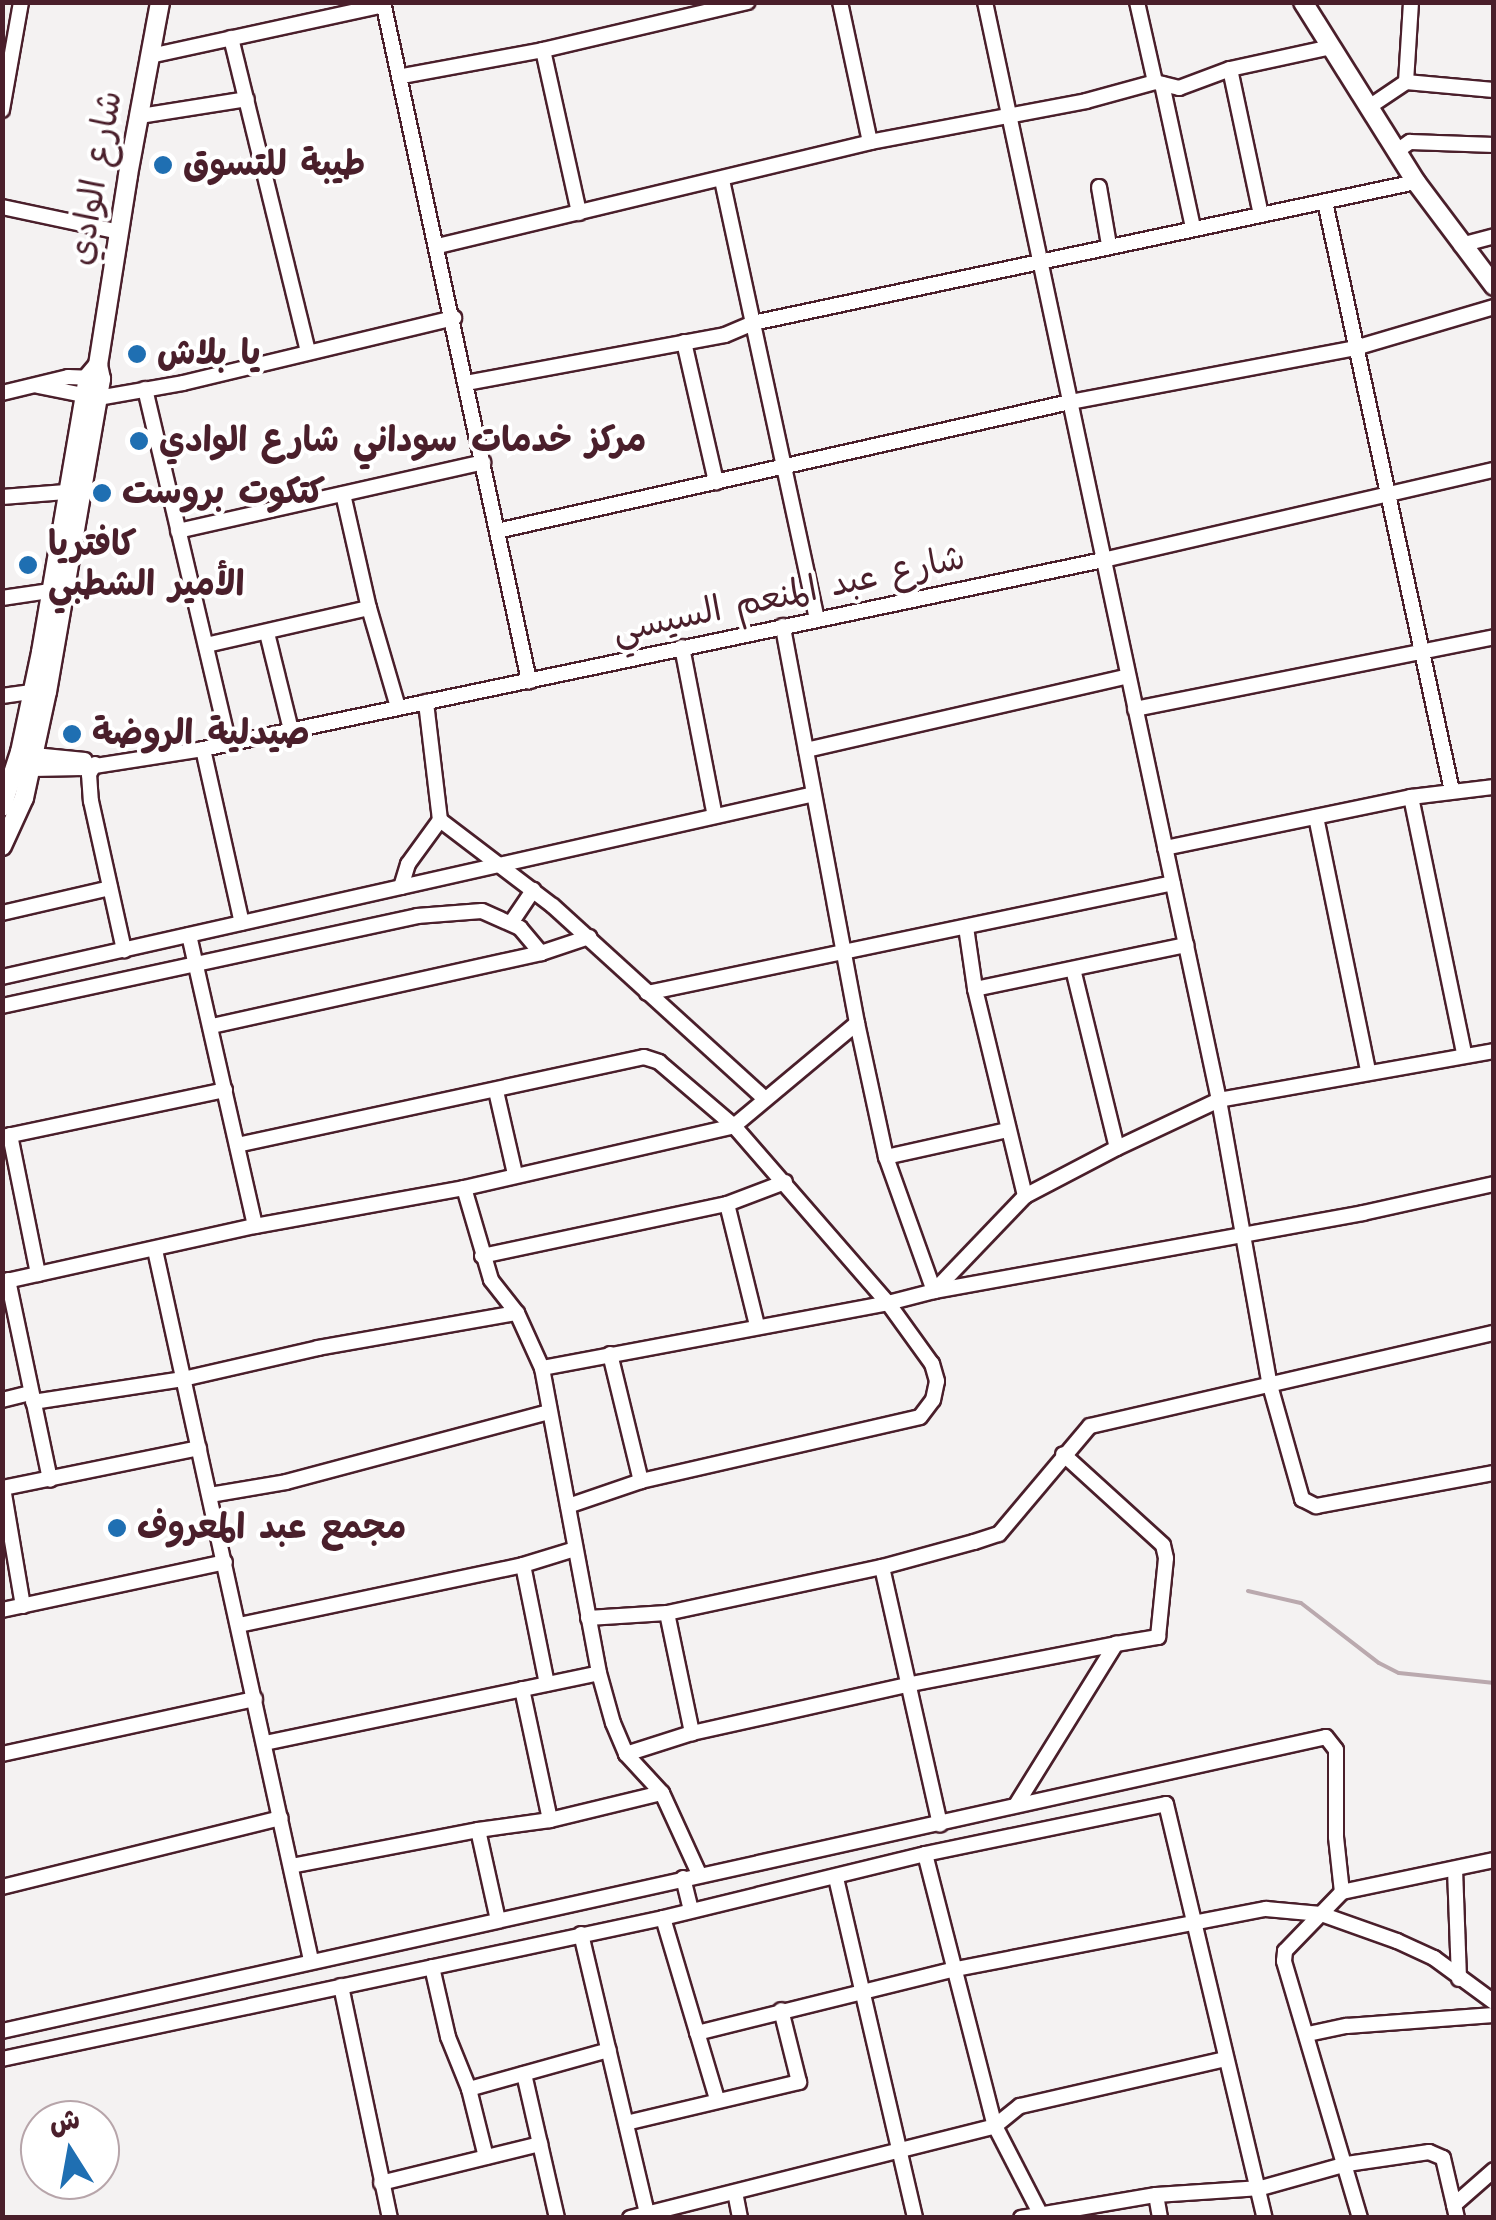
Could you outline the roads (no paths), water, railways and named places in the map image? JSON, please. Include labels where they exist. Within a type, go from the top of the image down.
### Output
[{"type":"main road","name":"شارع الوادي","points":[[2,846],[33,762],[160,2]]},
{"type":"main road","points":[[1303,2],[1416,182],[1494,286]]},
{"type":"main road","name":"شارع الوادي","points":[[2,807],[32,692],[66,492],[94,383]]},
{"type":"street","points":[[402,76],[543,50],[684,10],[747,2]]},
{"type":"street","points":[[840,2],[870,142]]},
{"type":"street","points":[[985,2],[1219,1100],[1270,1382],[1307,1504],[1494,1473]]},
{"type":"street","points":[[1138,2],[1193,226]]},
{"type":"street","points":[[1406,82],[1411,2]]},
{"type":"street","points":[[2,6],[20,3],[3,103]]},
{"type":"street","points":[[150,56],[383,4],[454,318],[528,681]]},
{"type":"street","points":[[231,38],[308,352]]},
{"type":"street","points":[[438,246],[870,142],[1159,84],[1179,88],[1230,70],[1330,47]]},
{"type":"street","points":[[543,50],[579,213]]},
{"type":"street","points":[[1230,70],[1261,215]]},
{"type":"street","points":[[1369,108],[1406,82],[1494,90]]},
{"type":"street","points":[[140,116],[247,100]]},
{"type":"street","points":[[1396,151],[1410,142],[1494,145]]},
{"type":"street","points":[[722,180],[816,619]]},
{"type":"street","points":[[466,383],[724,336],[753,323],[1193,226],[1416,182]]},
{"type":"street","points":[[1099,187],[1109,245]]},
{"type":"street","points":[[1325,202],[1452,790]]},
{"type":"street","points":[[2,207],[120,232]]},
{"type":"street","points":[[1461,246],[1494,236]]},
{"type":"street","points":[[497,531],[1070,402],[1355,348],[1494,307]]},
{"type":"street","points":[[2,392],[52,380],[94,383],[119,392],[145,390],[454,318]]},
{"type":"street","points":[[684,342],[716,482]]},
{"type":"street","points":[[145,390],[228,743]]},
{"type":"street","points":[[178,532],[483,462]]},
{"type":"street","name":"شارع عبد المنعم السيسي","points":[[33,762],[66,770],[202,749],[1104,560],[1494,470]]},
{"type":"street","points":[[2,497],[66,492]]},
{"type":"street","points":[[343,494],[368,608],[398,708]]},
{"type":"street","points":[[2,598],[50,591]]},
{"type":"street","points":[[206,645],[368,608]]},
{"type":"street","points":[[784,626],[842,952],[886,1157],[934,1291]]},
{"type":"street","points":[[267,633],[291,730]]},
{"type":"street","points":[[1135,708],[1494,637]]},
{"type":"street","points":[[682,647],[716,816]]},
{"type":"street","points":[[806,750],[1128,676]]},
{"type":"street","points":[[2,696],[32,692]]},
{"type":"street","points":[[401,887],[408,864],[440,820],[426,702]]},
{"type":"street","points":[[202,749],[242,923]]},
{"type":"street","points":[[95,764],[89,774],[91,801],[124,950]]},
{"type":"street","points":[[1165,848],[1411,797],[1494,787]]},
{"type":"street","points":[[2,977],[814,794]]},
{"type":"street","points":[[1411,797],[1464,1054]]},
{"type":"street","points":[[1316,817],[1368,1071]]},
{"type":"street","points":[[440,820],[589,938],[764,1098]]},
{"type":"street","points":[[647,993],[1172,884]]},
{"type":"street","points":[[2,913],[110,888]]},
{"type":"street","points":[[511,923],[533,890]]},
{"type":"street","points":[[305,908],[312,937]]},
{"type":"street","points":[[2,1006],[417,916],[482,911],[511,923],[541,953]]},
{"type":"street","points":[[966,927],[975,989],[1026,1196]]},
{"type":"street","points":[[189,935],[255,1226]]},
{"type":"street","points":[[212,1026],[541,953],[589,938]]},
{"type":"street","points":[[975,989],[1186,945]]},
{"type":"street","points":[[1073,968],[1117,1148]]},
{"type":"street","points":[[50,1480],[5,1281],[255,1226],[464,1188],[734,1126],[857,1023]]},
{"type":"street","points":[[934,1291],[1026,1196],[1219,1100],[1494,1051]]},
{"type":"street","points":[[236,1145],[644,1057],[659,1062],[734,1126],[888,1304],[932,1364],[937,1381],[933,1400],[920,1417],[641,1482],[568,1506]]},
{"type":"street","points":[[38,1274],[6,1136],[225,1090]]},
{"type":"street","points":[[496,1090],[515,1174]]},
{"type":"street","points":[[886,1157],[1008,1130]]},
{"type":"street","points":[[482,1256],[727,1204],[785,1182]]},
{"type":"street","points":[[542,1368],[1244,1232],[1364,1213],[1494,1184]]},
{"type":"street","points":[[464,1188],[491,1280],[518,1313],[542,1368],[599,1673],[626,1754],[662,1793],[699,1874]]},
{"type":"street","points":[[727,1204],[757,1325]]},
{"type":"street","points":[[155,1250],[291,1866],[306,1992]]},
{"type":"street","points":[[2,1400],[184,1379],[318,1348],[518,1313]]},
{"type":"street","points":[[588,1618],[667,1612],[882,1567],[999,1534],[1090,1426],[1494,1333]]},
{"type":"street","points":[[610,1354],[641,1482]]},
{"type":"street","points":[[210,1495],[286,1482],[549,1412]]},
{"type":"street","points":[[24,1606],[6,1525],[3,1488],[200,1448]]},
{"type":"street","points":[[626,1754],[692,1733],[906,1684],[1158,1637],[1166,1552],[1063,1454]]},
{"type":"street","points":[[240,1626],[523,1565],[575,1548]]},
{"type":"street","points":[[2,1610],[225,1562]]},
{"type":"street","points":[[523,1565],[547,1684]]},
{"type":"street","points":[[882,1567],[940,1825]]},
{"type":"street","points":[[667,1612],[692,1733]]},
{"type":"street","points":[[1016,1805],[1116,1644]]},
{"type":"street","points":[[264,1743],[599,1673]]},
{"type":"street","points":[[522,1689],[550,1820]]},
{"type":"street","points":[[2,1754],[255,1699]]},
{"type":"street","points":[[2,2031],[1326,1737],[1336,1750],[1336,1837],[1342,1892]]},
{"type":"street","points":[[291,1866],[550,1820],[662,1793]]},
{"type":"street","points":[[2,2060],[663,1918],[925,1854],[1166,1804],[1261,2188],[1265,2218]]},
{"type":"street","points":[[2,1887],[281,1818]]},
{"type":"street","points":[[478,1830],[498,1920]]},
{"type":"street","points":[[925,1854],[951,1970],[994,2126],[1042,2215]]},
{"type":"street","points":[[1360,2218],[1284,1956],[1342,1892],[1494,1860]]},
{"type":"street","points":[[1455,1869],[1460,1978]]},
{"type":"street","points":[[683,1878],[691,1910]]},
{"type":"street","points":[[836,1878],[915,2218]]},
{"type":"street","points":[[697,2033],[859,1990],[1195,1920],[1266,1909],[1321,1914],[1397,1941],[1434,1958],[1494,2002]]},
{"type":"street","points":[[663,1918],[717,2098]]},
{"type":"street","points":[[581,1934],[648,2216]]},
{"type":"street","points":[[432,1967],[448,2037],[469,2088],[486,2157]]},
{"type":"street","points":[[341,1986],[390,2218]]},
{"type":"street","points":[[626,2123],[717,2098],[799,2082],[781,2010]]},
{"type":"street","points":[[1308,2034],[1347,2026],[1494,2015]]},
{"type":"street","points":[[469,2088],[609,2050]]},
{"type":"street","points":[[630,2218],[994,2126],[1020,2106],[1226,2058]]},
{"type":"street","points":[[524,2074],[558,2218]]},
{"type":"street","points":[[381,2182],[540,2144]]},
{"type":"street","points":[[1021,2218],[1156,2196],[1261,2188],[1346,2164],[1437,2153],[1442,2158],[1456,2211]]},
{"type":"street","points":[[1456,2211],[1494,2170]]},
{"type":"street","points":[[734,2192],[740,2218]]},
{"type":"street","points":[[1156,2196],[1160,2218]]},
{"type":"waterway","points":[[1248,1591],[1301,1603],[1379,1663],[1399,1673],[1494,1683]]},
{"type":"place","name":"طيبة للتسوق","points":[[163,165]]},
{"type":"place","name":"يا بلاش","points":[[137,354]]},
{"type":"place","name":"مركز خدمات سوداني شارع الوادي","points":[[139,441]]},
{"type":"place","name":"كتكوت بروست","points":[[102,493]]},
{"type":"place","name":"كافتريا الأمير الشطبي","points":[[28,565]]},
{"type":"place","name":"صيدلية الروضة","points":[[72,734]]},
{"type":"place","name":"مجمع عبد المعروف","points":[[117,1528]]}]
